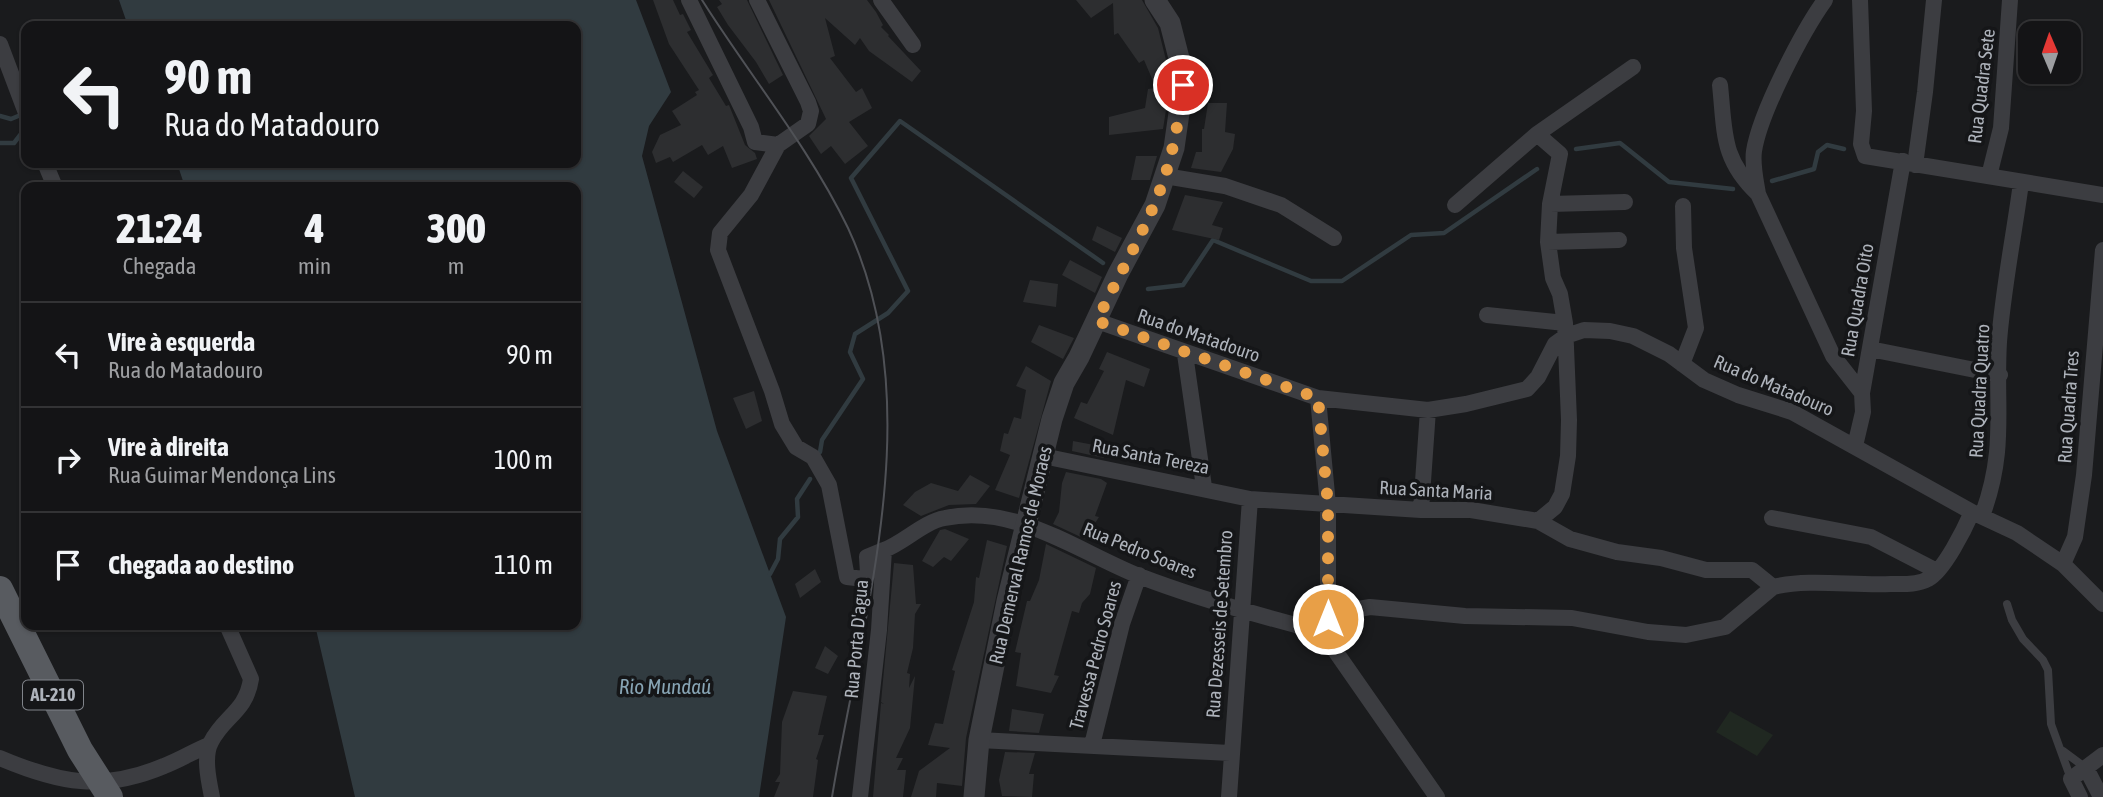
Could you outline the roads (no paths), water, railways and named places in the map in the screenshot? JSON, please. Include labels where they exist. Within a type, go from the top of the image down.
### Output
[{"type":"main road","name":"AL-210","points":[[0,589],[80,750],[105,790]]},
{"type":"street","points":[[689,0],[751,127],[755,142],[778,145]]},
{"type":"street","points":[[757,0],[811,111],[811,118],[808,124],[778,145],[751,195],[720,233],[718,250],[782,424],[796,447],[813,457],[829,485],[847,577],[864,579],[868,573],[867,557],[884,551]]},
{"type":"street","points":[[881,0],[913,45]]},
{"type":"street","name":"Rua Demerval Ramos de Moraes","points":[[974,797],[979,740],[1007,601],[1064,383],[1146,224],[1174,148],[1183,85],[1170,23],[1155,0]]},
{"type":"street","points":[[1822,0],[1760,128],[1754,154],[1758,194],[1833,356],[1862,393]]},
{"type":"street","points":[[1860,0],[1864,110],[1862,152],[1873,158],[2103,195]]},
{"type":"street","name":"Rua Quadra Oito","points":[[1855,446],[1863,412],[1862,393],[1870,349],[1925,92],[1934,0]]},
{"type":"street","name":"Rua Quadra Sete","points":[[1989,176],[2001,128],[2010,0]]},
{"type":"street","points":[[0,44],[21,100]]},
{"type":"street","points":[[1455,205],[1537,134],[1633,67]]},
{"type":"street","points":[[1720,85],[1725,141],[1731,161],[1739,177],[1758,194]]},
{"type":"street","points":[[1537,134],[1560,154],[1550,204],[1548,242],[1565,329],[1569,420],[1567,471],[1562,494],[1555,507],[1538,521]]},
{"type":"street","points":[[1165,176],[1225,186],[1281,205],[1334,238]]},
{"type":"street","name":"Rua Quadra Quatro","points":[[1977,514],[1993,489],[1998,456],[1999,342],[2021,183]]},
{"type":"street","points":[[1550,204],[1625,202]]},
{"type":"street","points":[[1682,206],[1684,248],[1696,328],[1682,364]]},
{"type":"street","points":[[1548,242],[1619,240]]},
{"type":"street","name":"Rua Quadra Tres","points":[[2063,564],[2075,537],[2084,475],[2103,250]]},
{"type":"street","points":[[1487,315],[1565,329]]},
{"type":"street","name":"Rua do Matadouro","points":[[1097,321],[1185,354],[1318,398],[1428,410],[1527,389],[1538,377],[1565,329],[1610,331],[1647,342],[1704,380],[1738,395],[1792,412],[1977,514],[2017,533],[2063,564],[2103,604]]},
{"type":"street","points":[[1870,349],[2000,375]]},
{"type":"street","points":[[1185,354],[1204,487]]},
{"type":"street","points":[[1318,398],[1328,505],[1325,625],[1437,797]]},
{"type":"street","points":[[1421,510],[1428,410]]},
{"type":"street","name":"Rua Santa Tereza","points":[[1043,456],[1204,487],[1250,499]]},
{"type":"street","name":"Rua Santa Maria","points":[[1250,499],[1421,510],[1472,510],[1538,521],[1570,538],[1617,552],[1661,558],[1706,570],[1752,569],[1773,587]]},
{"type":"street","name":"Rua Dezesseis de Setembro","points":[[1229,797],[1240,610],[1250,499]]},
{"type":"street","name":"Rua Pedro Soares","points":[[884,551],[943,518],[990,514],[1026,525],[1139,575],[1240,610],[1325,625]]},
{"type":"street","points":[[1325,625],[1336,613],[1370,607],[1453,615],[1572,618],[1648,632],[1686,635],[1725,627],[1773,587],[1785,584],[1866,586],[1928,580],[1977,514]]},
{"type":"street","points":[[1772,518],[1871,537],[1937,571]]},
{"type":"street","name":"Rua Porta D'agua","points":[[860,797],[879,630],[884,551]]},
{"type":"street","name":"Travessa Pedro Soares","points":[[1092,745],[1122,624],[1139,575]]},
{"type":"street","points":[[0,758],[36,773],[105,790],[209,745],[242,707],[251,679],[229,630]]},
{"type":"street","points":[[979,740],[1230,752]]},
{"type":"street","points":[[209,745],[208,779],[212,797]]},
{"type":"street","points":[[2080,797],[2071,779],[2103,755]]},
{"type":"street","points":[[2086,768],[2101,797]]},
{"type":"lane","points":[[2007,604],[2012,620],[2023,639],[2043,660],[2048,670],[2051,724],[2071,779]]},
{"type":"lane","points":[[2063,751],[2086,768]]},
{"type":"water","name":"Rio Mundaú","points":[[119,0],[636,0],[671,92],[649,126],[642,156],[717,431],[786,617],[759,797],[355,797],[316,630],[581,630],[581,182],[183,182],[179,168],[581,168],[581,21],[126,21]]},
{"type":"waterway","points":[[0,116],[11,119],[21,115]]},
{"type":"waterway","points":[[820,452],[822,440],[863,379],[850,352],[855,334],[888,313],[908,291],[851,178],[900,121],[1103,263]]},
{"type":"waterway","points":[[0,143],[14,143],[21,134]]},
{"type":"waterway","points":[[1576,149],[1620,143],[1669,182],[1733,189]]},
{"type":"waterway","points":[[1772,181],[1814,169],[1818,152],[1827,145],[1844,149]]},
{"type":"waterway","points":[[1148,289],[1183,285],[1213,240],[1311,281],[1342,281],[1411,235],[1444,233],[1537,169]]},
{"type":"waterway","points":[[770,574],[778,559],[780,539],[798,517],[797,499],[810,479]]},
{"type":"tram line","points":[[702,0],[797,140],[848,228],[872,296],[885,366],[887,438],[882,511],[872,584],[832,797]]}]
